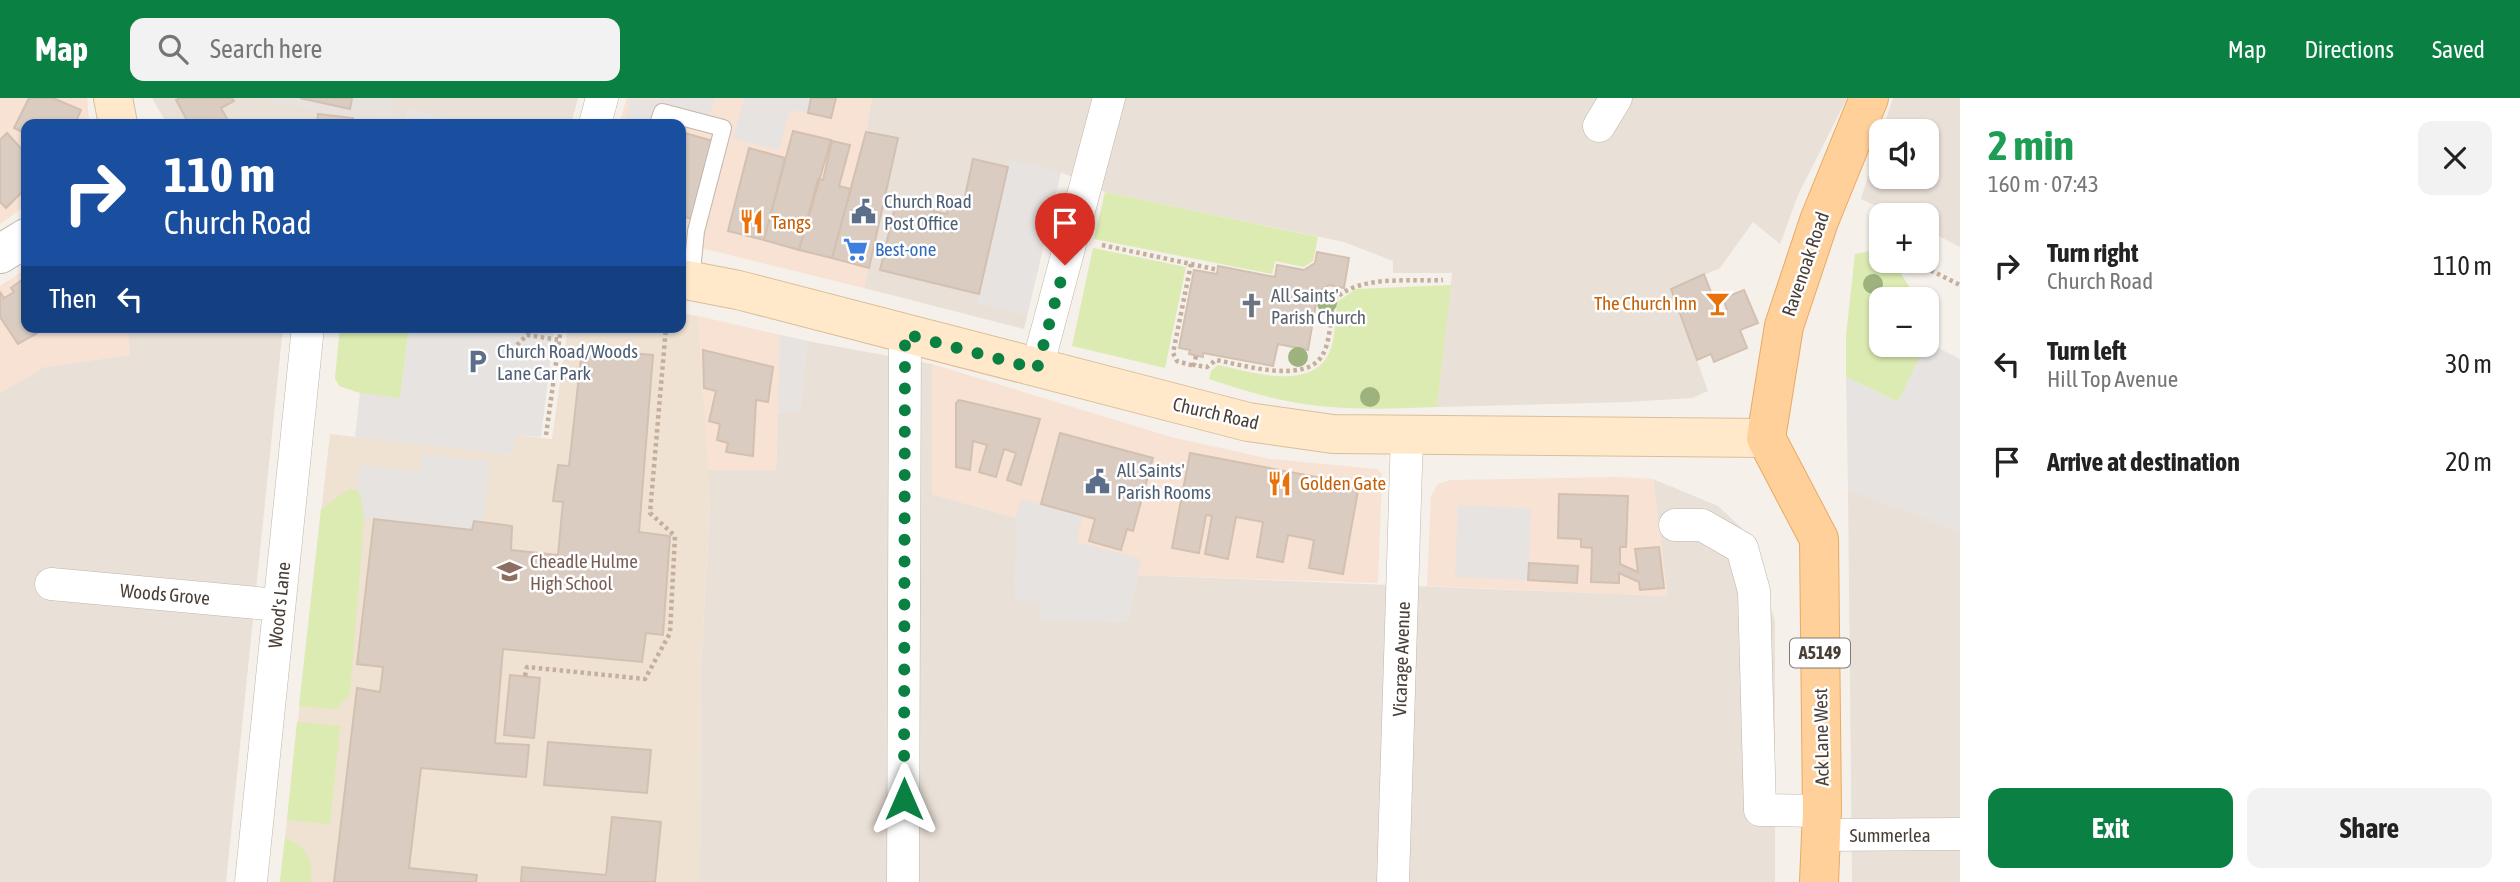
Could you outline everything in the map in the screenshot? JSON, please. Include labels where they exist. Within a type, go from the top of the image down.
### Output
[{"type":"main road","name":"Ravenoak Road","points":[[1766,438],[1784,326],[1819,221],[1869,98]]},
{"type":"main road","name":"Church Road","points":[[686,280],[738,290],[1248,422],[1333,434],[1766,438]]},
{"type":"main road","name":"Ack Lane West","points":[[1766,438],[1819,539],[1819,882]]},
{"type":"street","points":[[596,119],[602,98]]},
{"type":"street","points":[[1037,369],[1109,98]]},
{"type":"street","points":[[1599,126],[1616,98]]},
{"type":"street","points":[[0,254],[21,241]]},
{"type":"street","name":"Wood's Lane","points":[[251,882],[307,333]]},
{"type":"street","points":[[903,882],[905,334]]},
{"type":"street","name":"Vicarage Avenue","points":[[1393,882],[1407,435]]},
{"type":"street","name":"Summerlea","points":[[1675,525],[1702,525],[1742,548],[1754,591],[1748,809],[1821,823],[1960,834]]},
{"type":"street","name":"Woods Grove","points":[[51,584],[278,605]]},
{"type":"lane","points":[[660,119],[662,112],[723,128],[689,228],[686,280]]},
{"type":"path","points":[[1102,245],[1217,270]]},
{"type":"path","points":[[1191,264],[1173,353],[1177,361],[1207,367],[1216,360],[1272,370],[1296,371],[1307,368],[1323,355],[1333,301],[1338,295],[1359,284],[1443,280]]},
{"type":"path","points":[[1936,273],[1960,285]]},
{"type":"path","points":[[546,435],[560,333]]},
{"type":"path","points":[[525,676],[527,667],[645,680],[670,633],[675,536],[650,513],[665,333]]},
{"type":"path","points":[[517,345],[527,335],[559,340]]},
{"type":"path","points":[[1185,406],[1196,356]]},
{"type":"shaded area","points":[[0,98],[87,98],[89,119],[21,119],[21,209],[0,224]]},
{"type":"shaded area","points":[[152,98],[578,98],[572,119],[164,119]]},
{"type":"shaded area","points":[[254,98],[388,98],[404,119],[348,117]]},
{"type":"shaded area","points":[[627,98],[872,98],[866,132],[898,138],[864,288],[686,244],[686,119],[621,119]]},
{"type":"shaded area","points":[[631,98],[659,101],[660,98],[714,98],[710,115],[659,102],[654,119],[625,119]]},
{"type":"shaded area","points":[[744,98],[811,98],[808,113],[790,110],[779,150],[733,139]]},
{"type":"shaded area","points":[[872,98],[1847,98],[1798,195],[1780,244],[1753,222],[1720,268],[1671,289],[1708,391],[1692,398],[1627,402],[1437,407],[1452,273],[1393,273],[1393,261],[1344,242],[1105,192],[1061,172],[1024,329],[864,288],[898,138],[866,132]]},
{"type":"shaded area","points":[[1893,98],[1960,98],[1960,247],[1939,236],[1939,203],[1870,203],[1861,199],[1869,173],[1869,189],[1939,189],[1939,119],[1886,119]]},
{"type":"shaded area","points":[[407,108],[449,119],[405,119]]},
{"type":"shaded area","points":[[1009,160],[1061,171],[1027,315],[977,303]]},
{"type":"shaded area","points":[[21,272],[21,333],[128,333],[130,355],[44,367],[0,393],[0,286]]},
{"type":"shaded area","name":"Cheadle Hulme High School","points":[[686,314],[698,316],[710,501],[701,666],[700,882],[280,882],[330,434],[513,455],[515,435],[552,439],[567,333],[686,333]]},
{"type":"shaded area","points":[[698,316],[807,341],[800,412],[778,413],[776,470],[707,470]]},
{"type":"shaded area","points":[[128,333],[282,333],[226,882],[0,882],[0,393],[44,367],[129,355]]},
{"type":"shaded area","name":"Church Road/Woods Lane Car Park","points":[[408,333],[554,333],[541,437],[515,435],[513,455],[355,437],[360,393],[400,398]]},
{"type":"shaded area","points":[[780,335],[807,341],[800,412],[778,412]]},
{"type":"shaded area","points":[[807,341],[932,364],[932,494],[1016,518],[1016,601],[1039,601],[1138,575],[1667,596],[1653,479],[1718,506],[1749,535],[1775,621],[1775,882],[700,882],[701,666],[710,501],[707,470],[776,470],[778,412],[800,412]]},
{"type":"shaded area","points":[[1939,348],[1960,359],[1960,531],[1848,489],[1846,377],[1898,402],[1920,357],[1939,357]]},
{"type":"shaded area","points":[[932,364],[1171,437],[1270,459],[1377,469],[1382,474],[1378,583],[1138,575],[1128,622],[1040,620],[1039,601],[1015,601],[1016,518],[932,494]]},
{"type":"shaded area","points":[[422,454],[490,461],[483,522],[474,521],[472,530],[364,518],[361,496],[357,490],[360,465],[419,472]]},
{"type":"shaded area","points":[[1617,477],[1653,479],[1668,596],[1427,586],[1431,496],[1438,484],[1451,480]]},
{"type":"shaded area","points":[[1848,489],[1960,531],[1960,882],[1852,882]]},
{"type":"shaded area","points":[[1021,499],[1083,516],[1076,542],[1141,559],[1128,622],[1040,620],[1039,601],[1015,601],[1016,518]]},
{"type":"shaded area","points":[[1458,505],[1531,509],[1528,580],[1455,577]]},
{"type":"green space","points":[[1105,192],[1318,237],[1313,261],[1304,267],[1275,261],[1272,274],[1094,239]]},
{"type":"green space","points":[[1093,248],[1186,267],[1165,368],[1072,346]]},
{"type":"green space","points":[[1869,251],[1869,273],[1901,273],[1909,287],[1869,287],[1869,357],[1920,357],[1898,402],[1846,377],[1846,336],[1855,254]]},
{"type":"green space","points":[[1451,285],[1437,407],[1362,408],[1305,404],[1267,397],[1209,379],[1211,371],[1218,365],[1276,376],[1305,373],[1318,367],[1327,357],[1332,345],[1337,302],[1356,289]]},
{"type":"green space","points":[[339,333],[408,333],[400,399],[360,393],[339,386],[335,378]]},
{"type":"green space","points":[[349,489],[357,490],[361,496],[364,518],[350,694],[336,709],[299,706],[321,509]]},
{"type":"green space","points":[[297,722],[340,726],[330,824],[287,820]]},
{"type":"green space","points":[[285,838],[307,854],[312,874],[311,882],[280,882]]},
{"type":"building","points":[[29,98],[53,98],[81,110],[77,119],[21,119],[21,132],[14,128]]},
{"type":"building","points":[[232,98],[234,101],[221,108],[227,119],[186,119],[176,100]]},
{"type":"building","points":[[300,98],[352,98],[350,109]]},
{"type":"building","points":[[811,98],[836,98],[831,118],[808,113]]},
{"type":"building","points":[[318,114],[353,118],[353,119],[318,119]]},
{"type":"building","points":[[793,131],[831,140],[799,250],[764,240]]},
{"type":"building","points":[[866,132],[898,138],[869,268],[832,258]]},
{"type":"building","points":[[7,133],[21,148],[21,193],[6,208],[0,202],[0,140]]},
{"type":"building","points":[[686,133],[713,141],[692,219],[686,217]]},
{"type":"building","points":[[832,141],[850,145],[839,186],[851,189],[832,258],[799,250],[818,179],[823,180]]},
{"type":"building","points":[[749,148],[785,158],[764,240],[728,231]]},
{"type":"building","points":[[973,159],[1008,167],[979,294],[880,270],[896,203],[947,214],[949,203],[963,206]]},
{"type":"building","name":"All Saints' Parish Church","points":[[1317,252],[1349,258],[1344,288],[1329,285],[1318,292],[1308,350],[1278,344],[1273,366],[1203,353],[1203,357],[1189,354],[1190,350],[1179,348],[1194,270],[1217,274],[1218,266],[1275,277],[1277,265],[1304,270],[1315,263]]},
{"type":"building","points":[[1704,274],[1719,313],[1727,310],[1723,298],[1744,290],[1758,323],[1740,330],[1747,348],[1714,362],[1711,354],[1697,360],[1671,289]]},
{"type":"building","points":[[21,281],[21,333],[37,333],[18,344],[0,317],[0,292],[4,298],[14,292],[11,288]]},
{"type":"building","points":[[582,349],[653,355],[639,532],[670,536],[663,635],[646,633],[642,662],[503,649],[495,743],[529,745],[526,777],[421,768],[409,868],[477,875],[476,882],[334,882],[357,688],[380,692],[383,667],[357,664],[374,519],[472,530],[474,521],[512,526],[511,550],[558,555],[563,502],[553,501],[558,465],[569,466]]},
{"type":"building","points":[[703,350],[773,367],[768,402],[756,400],[753,456],[726,452],[728,443],[717,440],[720,424],[709,421],[716,391],[704,388]]},
{"type":"building","points":[[959,400],[1040,419],[1021,485],[1007,480],[1016,453],[1004,449],[996,477],[979,472],[987,445],[973,441],[970,470],[956,467],[956,403]]},
{"type":"building","name":"All Saints' Parish Rooms","points":[[1060,433],[1153,458],[1133,531],[1127,529],[1121,550],[1089,541],[1095,519],[1041,504]]},
{"type":"building","points":[[1190,453],[1359,485],[1343,574],[1309,568],[1314,540],[1288,535],[1283,562],[1257,557],[1263,522],[1236,517],[1228,559],[1205,554],[1212,516],[1206,515],[1199,553],[1172,548]]},
{"type":"building","points":[[1559,494],[1628,496],[1626,547],[1620,547],[1620,564],[1638,572],[1635,549],[1659,547],[1664,588],[1640,590],[1639,582],[1619,573],[1619,583],[1591,582],[1592,548],[1581,547],[1581,539],[1558,538]]},
{"type":"building","points":[[1529,563],[1578,566],[1577,583],[1528,580]]},
{"type":"building","points":[[510,675],[540,678],[534,738],[504,735]]},
{"type":"building","points":[[548,742],[651,750],[647,793],[544,785]]},
{"type":"building","points":[[612,817],[661,822],[655,882],[521,882],[522,867],[606,875]]},
{"type":"place","name":"Church Road Post Office","points":[[864,212]]},
{"type":"place","name":"Tangs","points":[[751,222]]},
{"type":"place","name":"Best-one","points":[[855,249]]},
{"type":"place","name":"The Church Inn","points":[[1717,303]]},
{"type":"place","name":"All Saints' Parish Church","points":[[1251,306]]},
{"type":"place","name":"Church Road/Woods Lane Car Park","points":[[477,362]]},
{"type":"place","name":"All Saints' Parish Rooms","points":[[1097,481]]},
{"type":"place","name":"Golden Gate","points":[[1280,483]]},
{"type":"place","name":"Cheadle Hulme High School","points":[[510,572]]},
{"type":"route","points":[[904,799],[905,334],[1037,369],[1065,265]]}]
